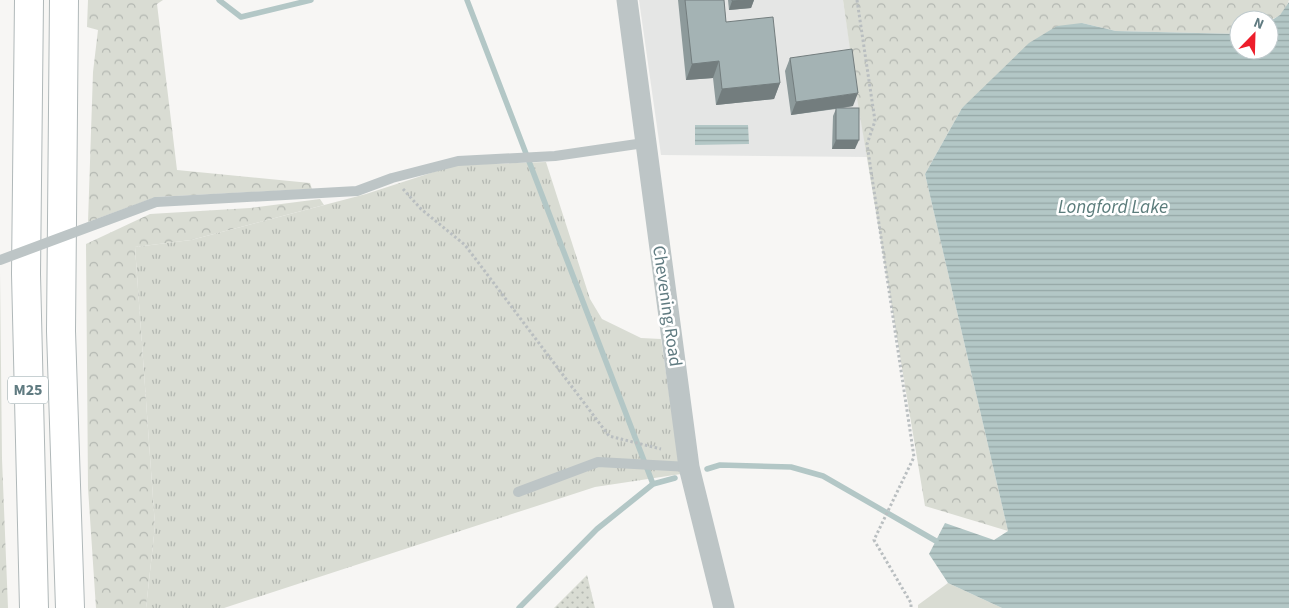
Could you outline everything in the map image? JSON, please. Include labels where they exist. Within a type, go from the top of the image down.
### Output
[{"type":"highway","name":"M25","points":[[17,0],[28,65]]},
{"type":"highway","name":"M25","points":[[29,0],[26,274],[34,608]]},
{"type":"highway","name":"M25","points":[[64,0],[61,331],[70,608]]},
{"type":"street","name":"Chevening Road","points":[[627,0],[644,143],[690,467],[724,608]]},
{"type":"lane","points":[[0,260],[156,202],[357,192],[392,178],[458,160],[541,157],[644,143]]},
{"type":"lane","points":[[518,492],[598,462],[690,467]]},
{"type":"path","points":[[857,0],[875,120],[867,144],[914,457],[874,540],[911,603],[910,608]]},
{"type":"path","points":[[392,178],[421,209],[465,244],[609,436],[652,447]]},
{"type":"shaded area","points":[[639,0],[843,0],[867,157],[661,155]]},
{"type":"green space","points":[[88,0],[163,0],[157,4],[177,170],[310,183],[312,189],[156,197],[88,222],[93,72],[98,30],[87,27]]},
{"type":"green space","points":[[843,0],[1289,0],[1279,15],[1279,10],[1229,10],[1229,34],[1116,31],[1082,23],[962,108],[925,174],[1008,531],[925,506],[857,98]]},
{"type":"green space","points":[[546,162],[590,299],[602,319],[641,338],[661,339],[681,474],[595,487],[224,608],[146,608],[155,526],[135,247],[191,240],[366,194],[455,165]]},
{"type":"green space","points":[[320,199],[324,205],[191,240],[135,247],[155,526],[146,608],[96,608],[88,488],[86,244],[150,214],[250,208]]},
{"type":"green space","points":[[0,272],[2,459],[8,608],[0,608]]},
{"type":"green space","points":[[587,575],[595,608],[554,608]]},
{"type":"green space","points":[[948,583],[1002,608],[918,608],[918,605]]},
{"type":"water","name":"Longford Lake","points":[[1289,2],[1289,608],[1002,608],[948,583],[929,554],[945,523],[994,540],[1008,531],[925,174],[962,108],[1029,43],[1057,26],[1082,23],[1116,31],[1229,34],[1229,60],[1279,60],[1280,15]]},
{"type":"water","points":[[695,125],[748,125],[749,144],[695,145]]},
{"type":"building","points":[[685,0],[724,0],[726,22],[773,17],[780,83],[722,89],[719,61],[692,64]]},
{"type":"building","points":[[852,49],[858,93],[796,102],[790,58]]},
{"type":"building","points":[[836,108],[859,108],[859,140],[836,140]]},
{"type":"waterway","points":[[219,0],[241,17],[311,0]]},
{"type":"waterway","points":[[467,0],[653,484]]},
{"type":"waterway","points":[[707,469],[720,465],[791,467],[823,476],[936,541]]},
{"type":"waterway","points":[[519,608],[597,529],[653,484],[675,478]]}]
